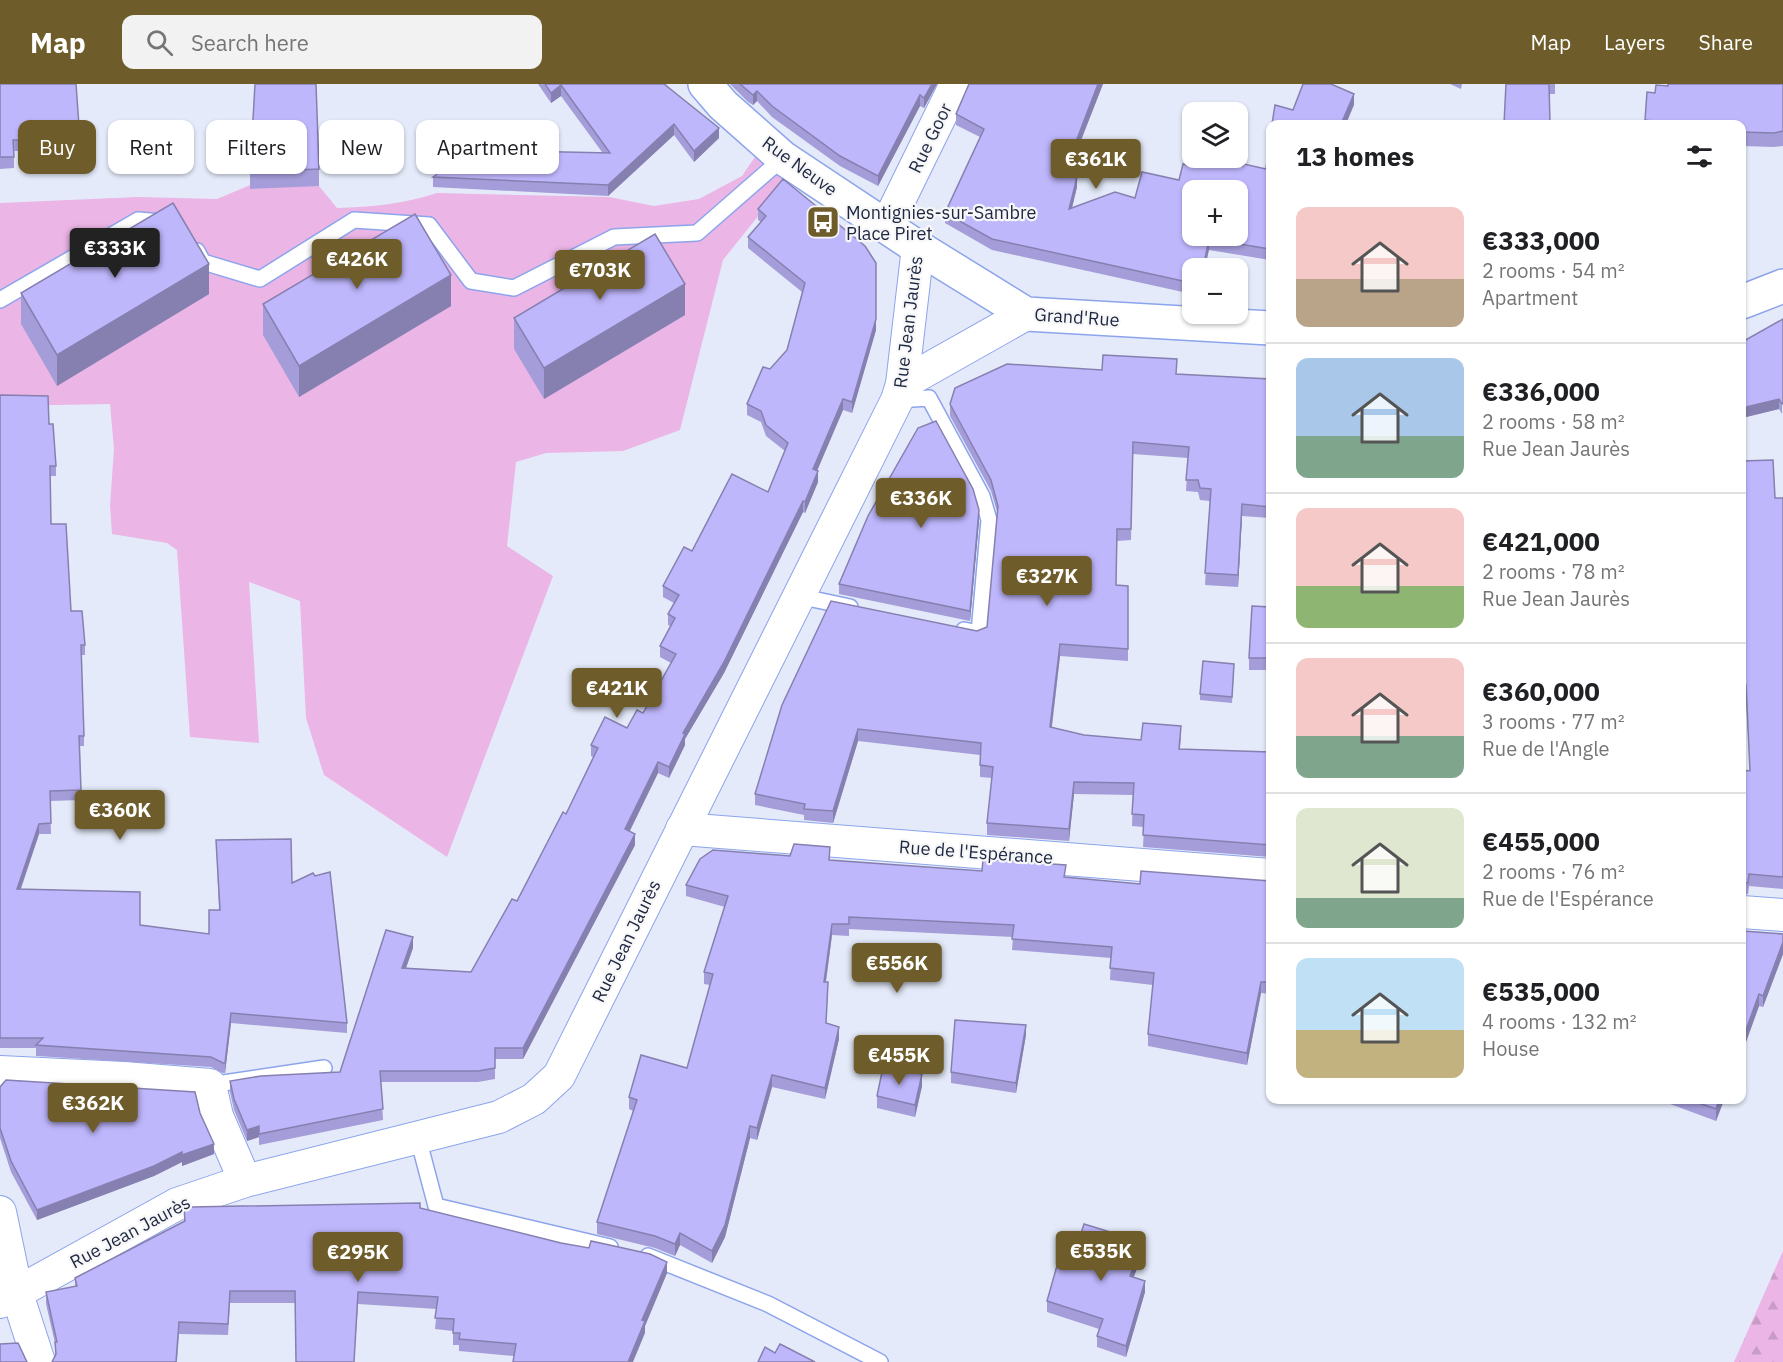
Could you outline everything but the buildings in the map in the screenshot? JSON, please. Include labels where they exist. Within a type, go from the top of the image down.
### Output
[{"type":"street","name":"Rue Neuve","points":[[705,84],[723,105],[783,158],[918,247],[1026,314]]},
{"type":"street","name":"Rue Goor","points":[[887,225],[956,84]]},
{"type":"street","name":"Rue Jean Jaurès","points":[[8,1298],[177,1204],[245,1181],[499,1117],[534,1099],[559,1076],[900,392],[918,247]]},
{"type":"street","points":[[1746,300],[1783,286]]},
{"type":"street","name":"Grand'Rue","points":[[900,392],[1026,314],[1266,328]]},
{"type":"street","name":"Rue de l'Espérance","points":[[682,829],[1266,875]]},
{"type":"street","points":[[1746,912],[1783,915]]},
{"type":"street","points":[[0,1072],[123,1077],[210,1085],[217,1116],[245,1181]]},
{"type":"street","points":[[0,1212],[8,1298],[39,1362]]},
{"type":"lane","points":[[0,300],[138,220],[184,228],[203,262],[260,279],[354,220],[429,225],[471,281],[513,288],[614,237],[698,233],[783,158]]},
{"type":"lane","points":[[900,392],[929,398],[982,496],[989,520],[979,633],[945,626]]},
{"type":"lane","points":[[798,596],[866,610]]},
{"type":"lane","points":[[210,1085],[324,1068]]},
{"type":"lane","points":[[418,1138],[436,1206],[653,1257],[768,1304],[880,1362]]},
{"type":"green space","points":[[759,151],[787,180],[723,260],[680,430],[623,451],[546,453],[516,462],[507,546],[553,576],[447,857],[324,775],[306,718],[300,601],[249,582],[259,743],[190,737],[177,550],[167,543],[112,534],[110,505],[114,449],[110,404],[0,406],[0,203],[138,197],[217,199],[255,183],[319,186],[337,208],[388,204],[437,193],[609,197],[654,206],[699,199],[742,176]]},
{"type":"green space","points":[[1783,1251],[1783,1362],[1734,1362]]},
{"type":"place","name":"Montignies-sur-Sambre Place Piret","points":[[823,222]]}]
